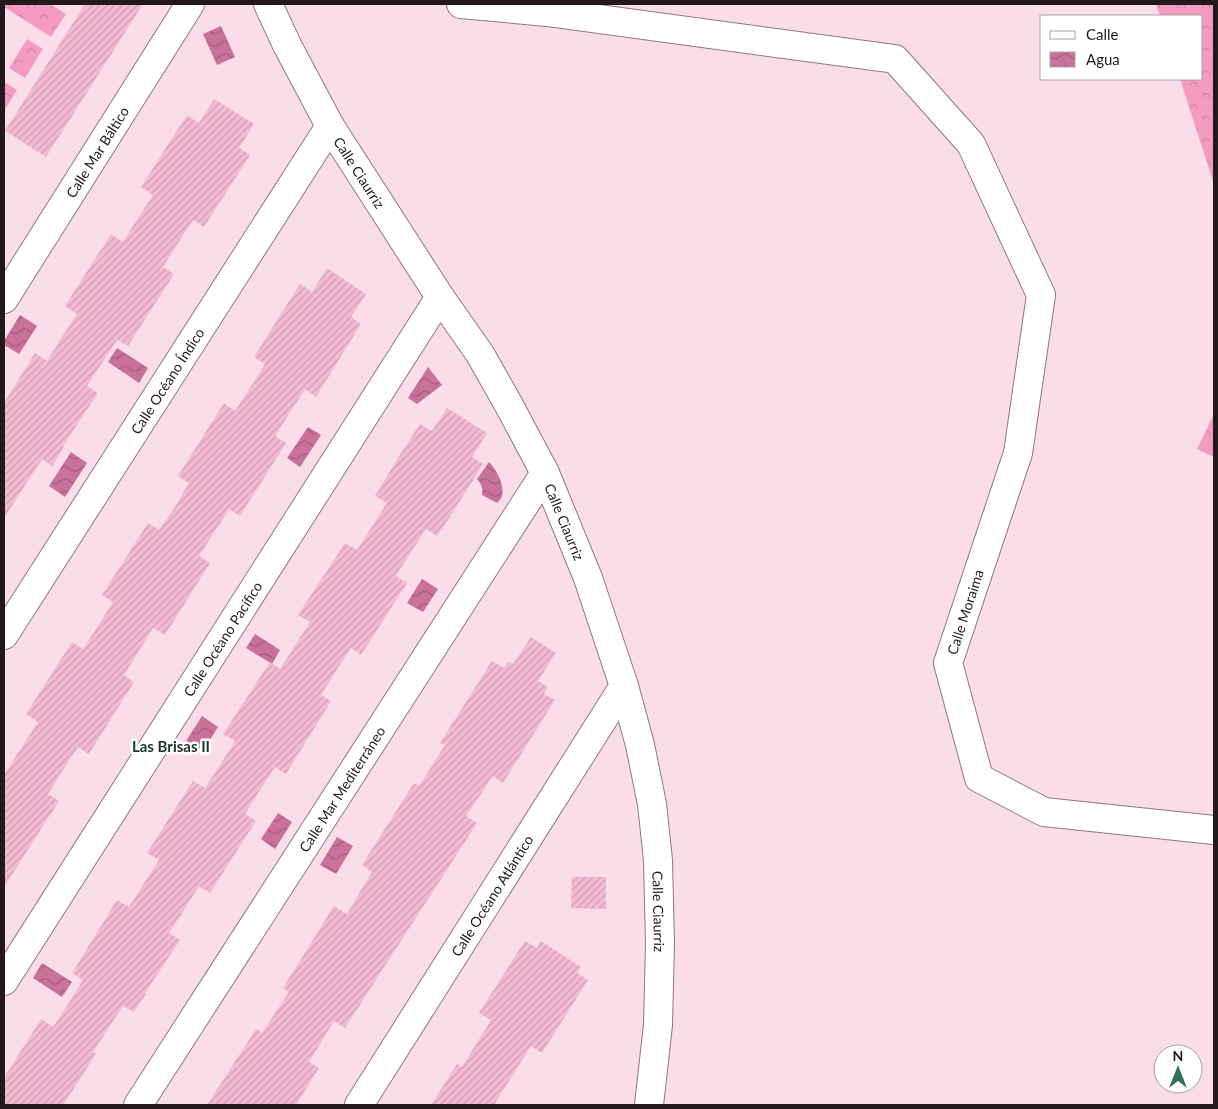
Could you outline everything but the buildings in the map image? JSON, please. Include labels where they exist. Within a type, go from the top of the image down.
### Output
[{"type":"street","name":"Calle Mar Báltico","points":[[4,299],[190,4]]},
{"type":"street","name":"Calle Ciaurriz","points":[[268,4],[330,126],[440,296],[480,354],[545,473],[588,578],[624,686],[640,745],[652,804],[658,860],[660,943],[658,1025],[649,1105]]},
{"type":"street","name":"Calle Moraima","points":[[462,4],[547,12],[894,59],[971,144],[1040,295],[1018,453],[948,663],[979,778],[1044,812],[1214,830]]},
{"type":"street","name":"Calle Océano Índico","points":[[4,635],[330,126]]},
{"type":"street","name":"Calle Océano Pacífico","points":[[4,981],[440,296]]},
{"type":"street","name":"Calle Mar Mediterráneo","points":[[138,1105],[545,473]]},
{"type":"street","name":"Calle Océano Atlántico","points":[[359,1105],[624,686]]},
{"type":"green space","points":[[4,4],[50,4],[66,14],[51,37],[4,7]]},
{"type":"green space","points":[[1156,4],[1214,4],[1214,184],[1180,80],[1203,80],[1203,15],[1160,15]]},
{"type":"green space","points":[[27,39],[43,49],[25,78],[9,68]]},
{"type":"green space","points":[[4,82],[17,90],[4,111]]},
{"type":"green space","points":[[1214,414],[1214,457],[1197,449]]},
{"type":"water","points":[[221,26],[235,57],[217,65],[203,34]]},
{"type":"water","points":[[20,315],[37,326],[19,354],[4,345],[4,341]]},
{"type":"water","points":[[117,348],[148,368],[139,383],[108,362]]},
{"type":"water","points":[[428,367],[442,385],[417,404],[408,398]]},
{"type":"water","points":[[308,427],[321,435],[300,467],[287,458]]},
{"type":"water","points":[[71,452],[87,463],[65,497],[49,486]]},
{"type":"water","points":[[489,462],[497,473],[503,492],[501,499],[497,503],[482,495],[482,487],[477,479]]},
{"type":"water","points":[[422,579],[438,589],[423,612],[407,603]]},
{"type":"water","points":[[255,634],[280,650],[272,664],[246,648]]},
{"type":"water","points":[[202,716],[218,727],[203,751],[186,741]]},
{"type":"water","points":[[278,813],[292,822],[275,849],[261,839]]},
{"type":"water","points":[[337,837],[353,846],[336,874],[320,865]]},
{"type":"water","points":[[42,963],[72,982],[62,997],[33,978]]},
{"type":"district","name":"Las Brisas II","points":[[171,746]]}]
